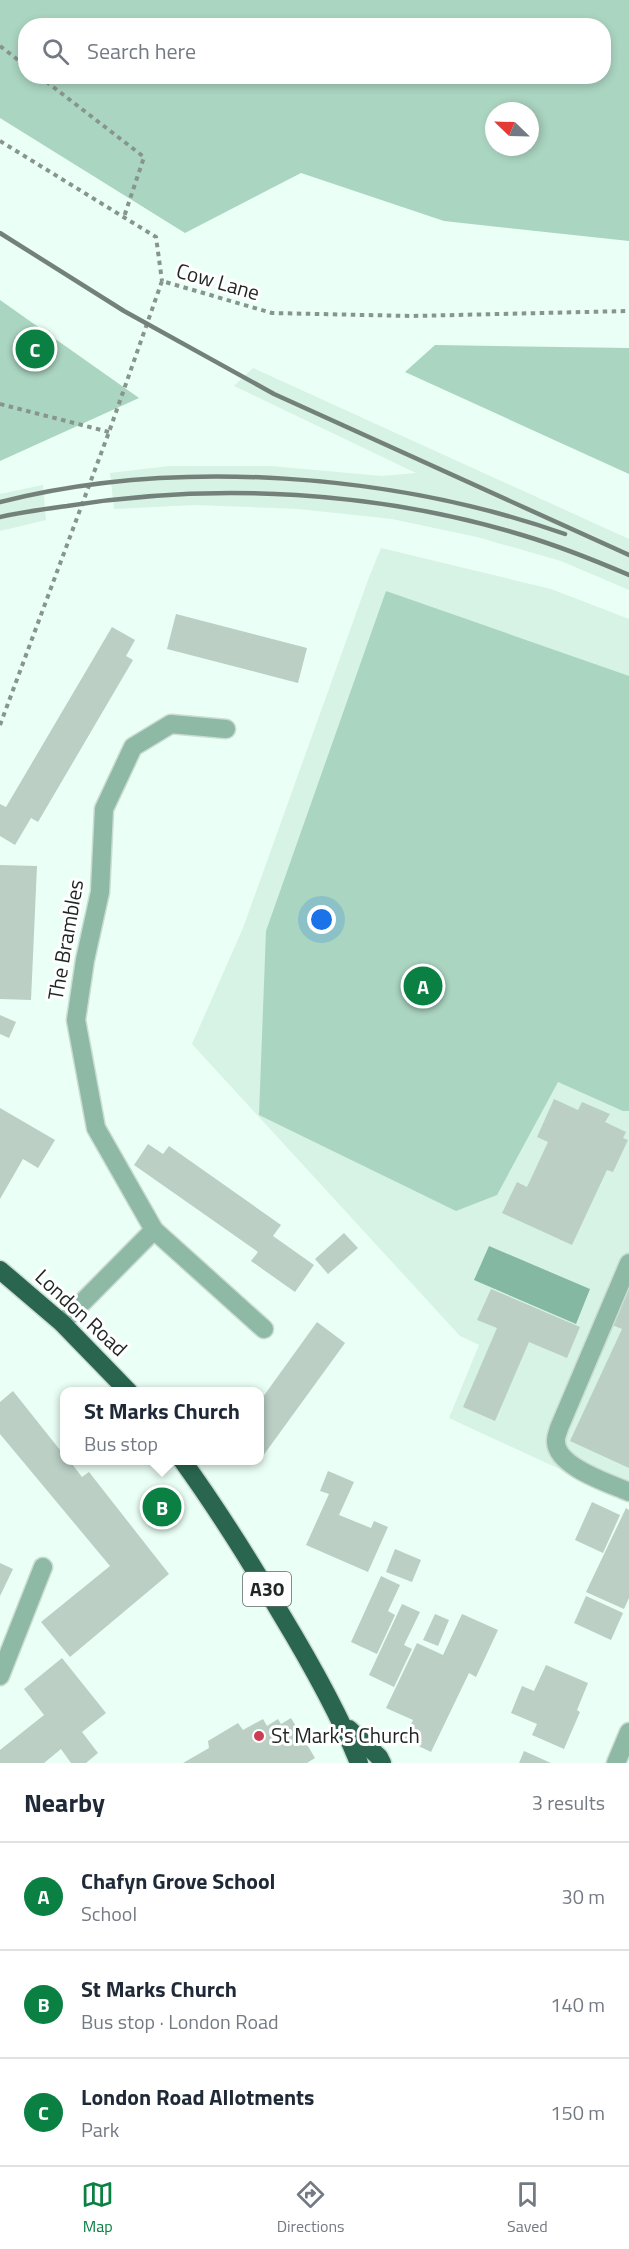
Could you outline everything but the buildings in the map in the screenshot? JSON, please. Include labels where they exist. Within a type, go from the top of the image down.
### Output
[{"type":"highway","name":"London Road","points":[[0,1270],[62,1323],[124,1387]]},
{"type":"highway","name":"A30","points":[[185,1465],[250,1561],[343,1723],[359,1763]]},
{"type":"highway","name":"A30","points":[[343,1723],[379,1757],[382,1763]]},
{"type":"street","name":"The Brambles","points":[[226,729],[171,724],[133,747],[104,809],[100,892],[75,1020],[96,1128],[154,1230],[264,1329]]},
{"type":"street","points":[[62,1323],[154,1230]]},
{"type":"street","points":[[629,1263],[555,1442],[559,1452],[570,1464],[629,1492]]},
{"type":"street","points":[[0,1676],[43,1567]]},
{"type":"street","points":[[616,1763],[629,1732]]},
{"type":"path","points":[[0,46],[18,60]]},
{"type":"path","points":[[49,84],[144,157],[124,217]]},
{"type":"path","points":[[0,141],[156,237],[162,281]]},
{"type":"path","name":"Cow Lane","points":[[0,725],[109,432],[162,281],[272,314],[412,316],[629,311]]},
{"type":"path","points":[[0,404],[109,432]]},
{"type":"shaded area","points":[[0,0],[629,0],[629,241],[444,221],[301,173],[185,233],[0,118]]},
{"type":"shaded area","points":[[0,300],[139,398],[0,461]]},
{"type":"shaded area","points":[[435,345],[629,348],[629,474],[405,372]]},
{"type":"shaded area","points":[[253,368],[629,539],[629,590],[561,561],[477,537],[392,519],[298,509],[195,505],[114,509],[110,473],[169,466],[271,466],[382,476],[416,473],[234,386]]},
{"type":"shaded area","points":[[43,485],[46,520],[0,531],[0,494]]},
{"type":"shaded area","points":[[381,548],[551,589],[629,619],[629,1501],[449,1418],[479,1345],[460,1336],[192,1044],[243,928]]},
{"type":"shaded area","points":[[386,591],[629,676],[629,1111],[623,1111],[558,1082],[497,1195],[456,1211],[259,1115],[266,931]]},
{"type":"shaded area","points":[[489,1246],[590,1289],[576,1324],[474,1280]]},
{"type":"railway","points":[[0,233],[124,311],[274,394],[629,555]]},
{"type":"railway","points":[[0,502],[68,488],[139,480],[211,477],[285,479],[358,486],[429,497],[499,514],[565,534]]},
{"type":"railway","points":[[0,517],[42,509],[181,494],[239,493],[354,500],[467,520],[549,544],[629,575]]},
{"type":"place","name":"London Road Allotments","points":[[35,349]]},
{"type":"place","name":"Chafyn Grove School","points":[[423,986]]},
{"type":"place","name":"St Marks Church","points":[[162,1507]]},
{"type":"place","name":"St Mark's Church","points":[[259,1736]]}]
